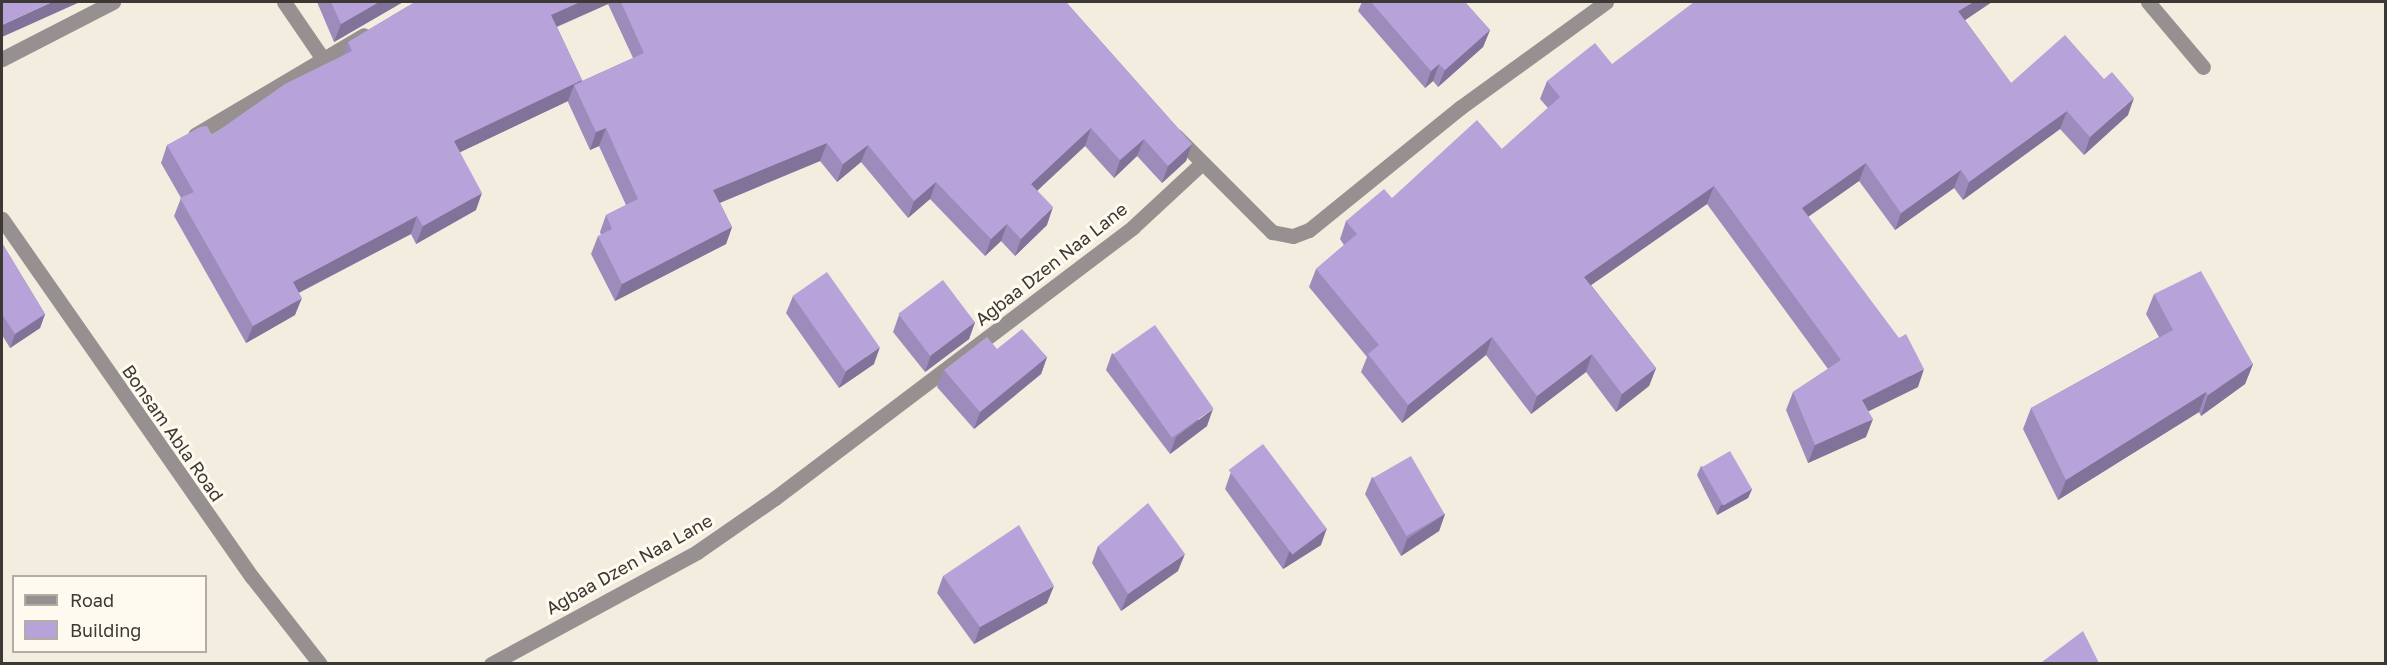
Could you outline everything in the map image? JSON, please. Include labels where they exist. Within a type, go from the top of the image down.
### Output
[{"type":"street","points":[[2,59],[113,2]]},
{"type":"street","points":[[284,2],[323,59]]},
{"type":"street","points":[[1161,120],[1201,164],[1272,232],[1293,236],[1309,230],[1461,106],[1606,2]]},
{"type":"street","points":[[2148,2],[2203,67]]},
{"type":"street","points":[[195,135],[382,24]]},
{"type":"street","name":"Agbaa Dzen Naa Lane","points":[[491,663],[697,552],[775,498],[1133,227],[1201,164]]},
{"type":"street","name":"Bonsam Abla Road","points":[[2,219],[252,577],[320,663]]},
{"type":"building","points":[[2,2],[52,2],[2,25]]},
{"type":"building","points":[[331,2],[379,2],[341,24]]},
{"type":"building","points":[[415,2],[580,2],[551,15],[582,80],[454,141],[482,193],[423,226],[417,216],[293,282],[302,298],[253,326],[180,198],[194,192],[167,145],[200,127],[207,126],[212,135],[285,84],[352,51],[348,42]]},
{"type":"building","points":[[621,2],[1066,2],[1192,144],[1168,166],[1144,139],[1120,160],[1091,128],[1031,184],[1053,207],[1021,239],[1007,224],[991,239],[936,182],[914,201],[868,145],[843,164],[827,143],[713,190],[732,227],[622,284],[598,236],[612,229],[606,215],[638,199],[606,128],[596,132],[574,85],[644,53]]},
{"type":"building","points":[[1371,2],[1465,2],[1490,30],[1445,70],[1439,64],[1431,71]]},
{"type":"building","points":[[1694,2],[1973,2],[1958,11],[2011,83],[2065,35],[2104,79],[2112,72],[2134,98],[2090,137],[2067,111],[1969,182],[1961,170],[1901,213],[1866,163],[1802,208],[1899,338],[1906,334],[1924,369],[1862,400],[1873,419],[1815,445],[1793,392],[1841,360],[1714,186],[1584,277],[1656,368],[1622,394],[1592,354],[1537,396],[1492,337],[1408,405],[1368,354],[1379,345],[1316,269],[1357,234],[1346,221],[1384,189],[1392,198],[1477,120],[1502,149],[1560,97],[1547,81],[1595,43],[1612,64]]},
{"type":"building","points":[[2,243],[45,314],[15,334],[2,314]]},
{"type":"building","points":[[2201,271],[2253,364],[2208,395],[2206,392],[2066,480],[2031,408],[2173,330],[2154,294]]},
{"type":"building","points":[[827,272],[880,347],[845,371],[793,296]]},
{"type":"building","points":[[943,280],[975,322],[930,356],[898,314]]},
{"type":"building","points":[[1155,325],[1214,409],[1172,438],[1113,354]]},
{"type":"building","points":[[1022,329],[1047,357],[980,412],[944,370],[987,337],[997,349]]},
{"type":"building","points":[[1263,444],[1327,529],[1292,555],[1229,470]]},
{"type":"building","points":[[1730,451],[1752,489],[1723,506],[1701,468]]},
{"type":"building","points":[[1411,456],[1444,514],[1406,536],[1373,478]]},
{"type":"building","points":[[1148,503],[1185,554],[1128,594],[1098,546]]},
{"type":"building","points":[[1019,525],[1054,586],[980,627],[943,576]]},
{"type":"building","points":[[2083,631],[2099,663],[2042,662]]}]
